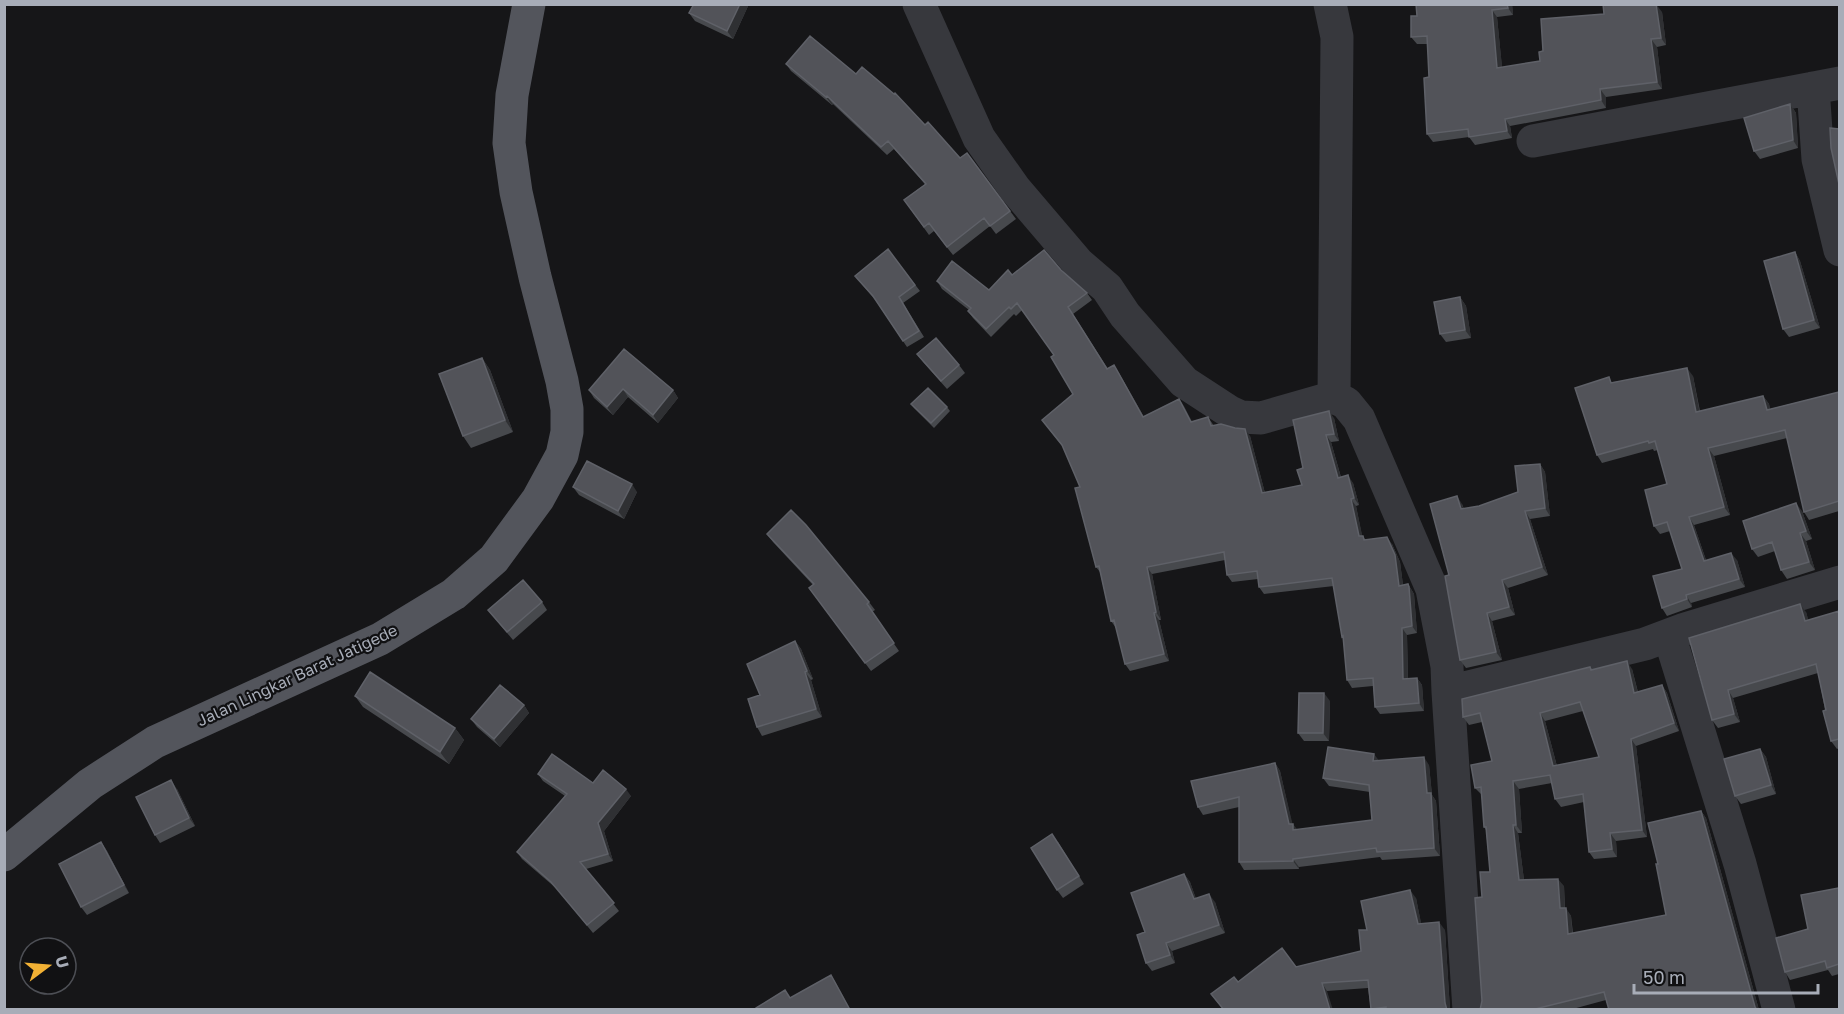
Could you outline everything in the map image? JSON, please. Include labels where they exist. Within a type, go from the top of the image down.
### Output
[{"type":"main road","name":"Jalan Lingkar Barat Jatigede","points":[[4,855],[90,784],[155,742],[380,639],[454,594],[494,559],[538,499],[562,455],[567,432],[567,409],[516,192],[509,143],[512,95],[529,4]]},
{"type":"street","points":[[919,4],[979,138],[1015,189],[1078,262],[1107,288],[1125,315],[1184,382],[1230,412],[1242,417],[1261,418],[1334,398],[1346,403],[1359,419],[1432,588],[1447,666],[1447,708],[1452,741],[1469,1010]]},
{"type":"street","points":[[1330,4],[1337,37],[1334,398]]},
{"type":"street","points":[[1533,141],[1826,86],[1818,159],[1839,250]]},
{"type":"street","points":[[1448,692],[1645,644],[1839,582]]},
{"type":"street","points":[[1669,635],[1740,864],[1779,1010]]},
{"type":"building","points":[[694,4],[740,4],[727,31],[689,13]]},
{"type":"building","points":[[1416,4],[1507,4],[1508,8],[1492,10],[1497,68],[1540,61],[1539,52],[1543,51],[1541,19],[1604,14],[1603,4],[1656,4],[1661,38],[1651,39],[1657,82],[1600,89],[1601,100],[1505,119],[1507,131],[1469,137],[1468,129],[1427,134],[1424,78],[1429,77],[1427,36],[1411,37],[1411,16],[1417,16]]},
{"type":"building","points":[[810,36],[856,74],[862,67],[895,93],[925,125],[928,122],[960,158],[967,153],[1010,211],[990,226],[984,218],[947,247],[929,223],[924,227],[904,200],[926,184],[888,141],[881,147],[827,96],[786,64]]},
{"type":"building","points":[[1790,104],[1793,140],[1754,151],[1744,118]]},
{"type":"building","points":[[1830,128],[1839,129],[1839,184],[1831,148]]},
{"type":"building","points":[[888,249],[915,285],[899,297],[919,331],[903,341],[873,296],[855,276]]},
{"type":"building","points":[[1044,250],[1061,270],[1087,293],[1068,307],[1107,369],[1114,365],[1143,417],[1179,399],[1191,422],[1208,417],[1211,426],[1221,424],[1245,429],[1262,493],[1302,485],[1297,470],[1303,468],[1293,420],[1329,411],[1334,434],[1326,435],[1338,478],[1348,475],[1354,498],[1351,499],[1359,536],[1363,536],[1364,540],[1387,537],[1395,555],[1399,586],[1408,584],[1409,587],[1412,626],[1402,628],[1403,679],[1417,678],[1419,703],[1375,707],[1373,678],[1347,680],[1343,636],[1332,578],[1259,587],[1257,571],[1227,575],[1224,552],[1147,567],[1156,612],[1154,613],[1164,654],[1125,664],[1075,488],[1080,487],[1062,445],[1042,420],[1073,394],[1051,357],[1054,355],[1017,303],[1011,309],[1009,307],[986,329],[968,311],[971,308],[937,281],[952,261],[989,290],[1008,270],[1012,275]]},
{"type":"building","points":[[1795,252],[1814,320],[1783,329],[1764,261]]},
{"type":"building","points":[[1460,297],[1465,330],[1440,334],[1434,302]]},
{"type":"building","points":[[936,338],[959,365],[941,381],[917,354]]},
{"type":"building","points":[[624,349],[673,390],[653,415],[623,389],[607,407],[589,390]]},
{"type":"building","points":[[482,358],[505,420],[463,436],[439,374]]},
{"type":"building","points":[[1687,368],[1696,412],[1763,396],[1767,410],[1839,392],[1839,501],[1804,512],[1785,430],[1708,448],[1724,507],[1689,517],[1704,561],[1731,553],[1739,579],[1686,595],[1687,599],[1662,608],[1653,576],[1682,569],[1667,522],[1654,526],[1645,490],[1667,484],[1655,441],[1597,455],[1575,388],[1609,377],[1611,383]]},
{"type":"building","points":[[928,388],[947,407],[931,423],[911,404]]},
{"type":"building","points":[[587,461],[632,484],[618,511],[573,487]]},
{"type":"building","points":[[1540,464],[1545,508],[1525,511],[1542,567],[1502,580],[1509,607],[1487,613],[1496,652],[1460,660],[1445,576],[1449,575],[1430,504],[1457,496],[1461,509],[1479,506],[1518,492],[1515,466]]},
{"type":"building","points":[[1796,503],[1806,531],[1800,533],[1809,562],[1781,570],[1772,542],[1752,549],[1743,521]]},
{"type":"building","points":[[791,510],[869,602],[867,604],[894,643],[865,663],[809,588],[814,584],[767,534]]},
{"type":"building","points":[[523,580],[542,602],[507,632],[488,610]]},
{"type":"building","points":[[1800,604],[1805,621],[1839,611],[1839,739],[1831,741],[1823,711],[1826,710],[1816,664],[1728,690],[1734,714],[1712,720],[1689,638]]},
{"type":"building","points":[[795,641],[807,671],[805,672],[816,709],[757,727],[748,699],[760,695],[747,664]]},
{"type":"building","points":[[1627,661],[1634,693],[1662,685],[1674,723],[1631,739],[1642,830],[1610,833],[1612,849],[1589,852],[1583,794],[1555,799],[1550,775],[1513,781],[1516,825],[1513,825],[1519,880],[1558,879],[1560,908],[1566,908],[1568,934],[1666,915],[1656,864],[1658,864],[1648,823],[1701,811],[1757,1010],[1609,1010],[1604,992],[1531,1010],[1480,1010],[1482,1001],[1475,898],[1482,897],[1480,872],[1490,872],[1481,787],[1475,788],[1471,765],[1492,761],[1480,713],[1463,717],[1462,699],[1590,667],[1591,670]],"holes":[[[1580,702],[1599,757],[1553,766],[1540,713]]]},
{"type":"building","points":[[370,672],[455,728],[440,752],[355,696]]},
{"type":"building","points":[[500,685],[524,705],[494,739],[471,719]]},
{"type":"building","points":[[1299,693],[1324,693],[1323,733],[1298,733]]},
{"type":"building","points":[[1328,747],[1374,754],[1373,761],[1424,757],[1427,793],[1431,793],[1434,848],[1377,852],[1376,848],[1293,859],[1293,861],[1239,862],[1239,797],[1198,807],[1191,781],[1275,763],[1289,824],[1293,824],[1293,830],[1372,820],[1369,785],[1323,778]]},
{"type":"building","points":[[1760,749],[1771,785],[1735,796],[1724,759]]},
{"type":"building","points":[[552,754],[593,783],[603,770],[626,789],[598,823],[608,854],[580,862],[614,903],[587,925],[551,882],[517,852],[567,794],[538,774]]},
{"type":"building","points":[[171,780],[189,818],[155,835],[136,797]]},
{"type":"building","points":[[1052,834],[1079,876],[1057,890],[1031,848]]},
{"type":"building","points":[[101,842],[124,885],[81,907],[59,864]]},
{"type":"building","points":[[1184,874],[1194,899],[1209,894],[1219,925],[1166,943],[1170,955],[1146,963],[1137,935],[1145,932],[1131,893]]},
{"type":"building","points":[[1839,888],[1839,964],[1827,968],[1825,961],[1785,972],[1776,938],[1808,929],[1801,895]]},
{"type":"building","points":[[1410,890],[1418,924],[1439,922],[1447,1010],[1386,1010],[1386,1007],[1371,1009],[1368,980],[1322,983],[1330,1010],[1224,1010],[1211,994],[1234,977],[1238,982],[1282,948],[1296,967],[1361,951],[1359,930],[1367,930],[1361,901]]},
{"type":"building","points":[[831,975],[850,1010],[756,1010],[785,990],[790,998]]}]
